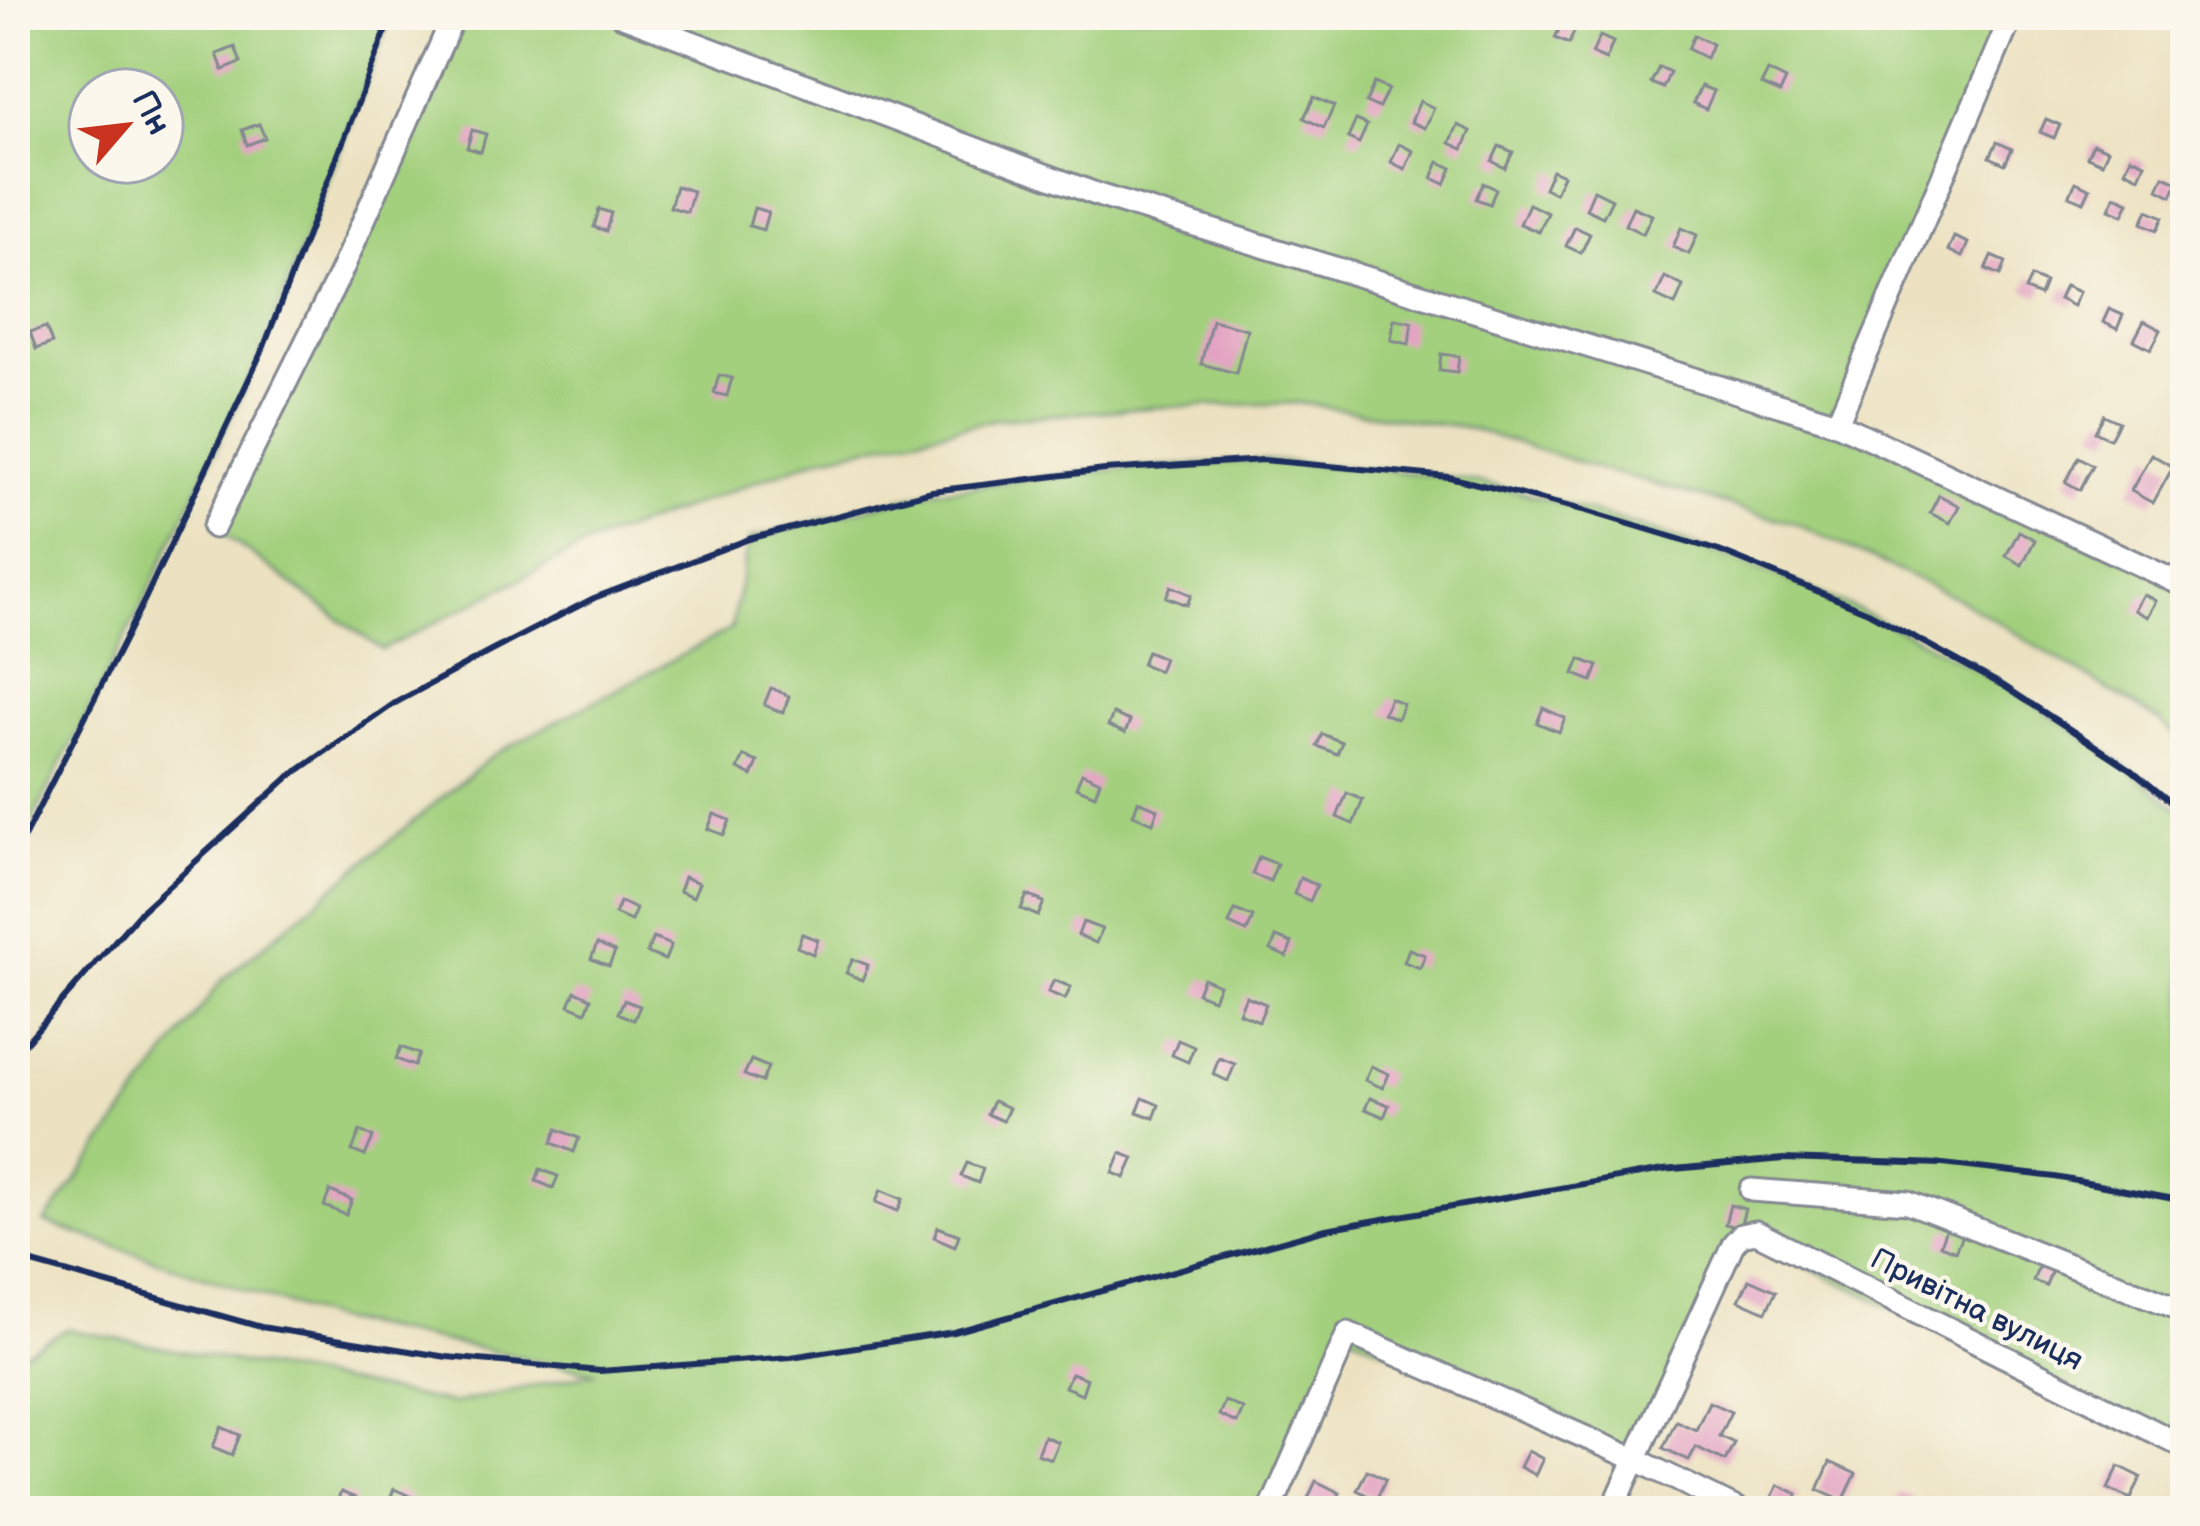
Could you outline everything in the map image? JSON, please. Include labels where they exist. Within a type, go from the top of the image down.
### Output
[{"type":"street","points":[[214,527],[341,272],[454,15]]},
{"type":"street","points":[[620,15],[1101,196],[1837,423],[2185,586]]},
{"type":"street","points":[[1837,423],[2012,15]]},
{"type":"street","points":[[1751,1190],[1908,1202],[2185,1311]]},
{"type":"street","name":"Привітна вулиця","points":[[1637,1460],[1733,1244],[1741,1235],[1756,1232],[2185,1447]]},
{"type":"street","points":[[1270,1511],[1348,1333],[1741,1511]]},
{"type":"street","points":[[1612,1511],[1637,1460]]},
{"type":"green space","points":[[15,15],[392,15],[263,349],[145,599],[15,855]]},
{"type":"green space","points":[[454,15],[2012,15],[1837,423],[2185,586],[2185,744],[2159,721],[1965,602],[1794,523],[1471,429],[1299,403],[997,419],[824,456],[589,544],[382,650],[214,527]]},
{"type":"green space","points":[[1263,460],[1487,484],[1613,519],[1766,572],[1914,637],[1986,675],[2121,764],[2185,814],[2185,1447],[1741,1235],[1637,1460],[1348,1333],[1270,1511],[15,1511],[15,1358],[67,1329],[453,1404],[596,1372],[331,1319],[45,1223],[221,981],[493,755],[731,629],[749,539],[932,491],[1105,470]]},
{"type":"building","points":[[1563,21],[1576,27],[1569,44],[1555,38]]},
{"type":"building","points":[[1694,35],[1712,44],[1706,58],[1688,49]]},
{"type":"building","points":[[1600,36],[1613,42],[1606,60],[1592,54]]},
{"type":"building","points":[[235,47],[241,63],[223,70],[217,54]]},
{"type":"building","points":[[1659,67],[1670,72],[1663,88],[1651,83]]},
{"type":"building","points":[[1768,71],[1786,80],[1780,93],[1761,85]]},
{"type":"building","points":[[1374,83],[1388,89],[1379,108],[1366,102]]},
{"type":"building","points":[[1701,86],[1714,91],[1706,109],[1693,103]]},
{"type":"building","points":[[1314,97],[1334,106],[1324,128],[1304,118]]},
{"type":"building","points":[[1420,101],[1434,108],[1425,128],[1411,122]]},
{"type":"building","points":[[2046,119],[2060,125],[2054,138],[2040,132]]},
{"type":"building","points":[[1356,120],[1367,125],[1359,143],[1348,138]]},
{"type":"building","points":[[259,124],[265,138],[247,145],[242,130]]},
{"type":"building","points":[[1458,125],[1471,131],[1463,149],[1450,143]]},
{"type":"building","points":[[472,130],[486,134],[481,152],[467,148]]},
{"type":"building","points":[[1997,142],[2012,149],[2005,164],[1990,157]]},
{"type":"building","points":[[1399,144],[1413,151],[1405,169],[1391,162]]},
{"type":"building","points":[[2093,144],[2108,150],[2102,163],[2087,157]]},
{"type":"building","points":[[1499,146],[1513,152],[1505,168],[1492,161]]},
{"type":"building","points":[[2131,157],[2145,163],[2139,177],[2125,170]]},
{"type":"building","points":[[1439,162],[1452,168],[1445,184],[1432,178]]},
{"type":"building","points":[[1552,170],[1563,175],[1555,193],[1544,188]]},
{"type":"building","points":[[2164,176],[2178,182],[2172,196],[2158,189]]},
{"type":"building","points":[[2076,182],[2090,189],[2084,202],[2069,196]]},
{"type":"building","points":[[1483,183],[1496,189],[1490,204],[1476,199]]},
{"type":"building","points":[[676,186],[693,191],[687,212],[670,207]]},
{"type":"building","points":[[1594,190],[1612,199],[1603,217],[1586,209]]},
{"type":"building","points":[[2115,196],[2129,202],[2123,215],[2109,209]]},
{"type":"building","points":[[1529,204],[1548,213],[1539,232],[1520,224]]},
{"type":"building","points":[[1633,207],[1652,215],[1643,234],[1625,225]]},
{"type":"building","points":[[754,208],[768,212],[763,230],[749,226]]},
{"type":"building","points":[[599,209],[611,213],[606,231],[594,227]]},
{"type":"building","points":[[2148,210],[2163,217],[2157,230],[2142,223]]},
{"type":"building","points":[[1575,227],[1590,234],[1581,253],[1566,246]]},
{"type":"building","points":[[1681,228],[1697,235],[1689,254],[1673,247]]},
{"type":"building","points":[[1954,237],[1968,243],[1962,257],[1948,250]]},
{"type":"building","points":[[1992,256],[2006,262],[2001,275],[1986,269]]},
{"type":"building","points":[[1665,277],[1683,286],[1675,305],[1656,296]]},
{"type":"building","points":[[2031,277],[2045,283],[2040,296],[2025,290]]},
{"type":"building","points":[[2065,286],[2079,292],[2073,306],[2059,299]]},
{"type":"building","points":[[2109,309],[2123,315],[2117,329],[2103,322]]},
{"type":"building","points":[[1394,319],[1412,322],[1409,344],[1391,340]]},
{"type":"building","points":[[1212,320],[1247,329],[1236,373],[1201,364]]},
{"type":"building","points":[[2144,321],[2161,330],[2151,349],[2134,340]]},
{"type":"building","points":[[46,327],[52,343],[36,349],[30,332]]},
{"type":"building","points":[[1441,354],[1459,356],[1457,372],[1439,370]]},
{"type":"building","points":[[719,375],[732,378],[727,396],[714,393]]},
{"type":"building","points":[[2104,415],[2119,422],[2110,439],[2095,432]]},
{"type":"building","points":[[2151,454],[2173,467],[2153,503],[2131,491]]},
{"type":"building","points":[[2079,457],[2093,465],[2080,490],[2066,482]]},
{"type":"building","points":[[1939,495],[1959,506],[1950,523],[1930,513]]},
{"type":"building","points":[[2019,531],[2035,540],[2022,565],[2006,556]]},
{"type":"building","points":[[1171,586],[1191,595],[1187,605],[1166,597]]},
{"type":"building","points":[[2143,594],[2156,601],[2147,617],[2134,610]]},
{"type":"building","points":[[1147,651],[1164,658],[1159,671],[1142,664]]},
{"type":"building","points":[[1580,659],[1598,666],[1592,681],[1574,674]]},
{"type":"building","points":[[771,688],[789,696],[783,713],[764,705]]},
{"type":"building","points":[[1390,698],[1403,704],[1397,719],[1383,713]]},
{"type":"building","points":[[1543,708],[1565,718],[1559,732],[1537,723]]},
{"type":"building","points":[[1113,714],[1130,721],[1125,733],[1108,726]]},
{"type":"building","points":[[1322,734],[1342,742],[1337,754],[1317,746]]},
{"type":"building","points":[[744,756],[758,762],[752,776],[738,769]]},
{"type":"building","points":[[1082,773],[1100,781],[1095,795],[1076,787]]},
{"type":"building","points":[[1347,793],[1363,800],[1353,824],[1337,817]]},
{"type":"building","points":[[1138,801],[1158,809],[1153,823],[1133,815]]},
{"type":"building","points":[[714,814],[730,820],[724,835],[708,829]]},
{"type":"building","points":[[1259,857],[1277,864],[1270,881],[1252,874]]},
{"type":"building","points":[[684,877],[699,883],[693,897],[679,891]]},
{"type":"building","points":[[1300,878],[1317,885],[1310,901],[1294,894]]},
{"type":"building","points":[[1027,895],[1044,902],[1038,916],[1021,909]]},
{"type":"building","points":[[620,902],[636,909],[631,921],[615,914]]},
{"type":"building","points":[[1235,910],[1253,917],[1247,932],[1229,924]]},
{"type":"building","points":[[1083,922],[1102,929],[1096,943],[1078,935]]},
{"type":"building","points":[[802,934],[818,940],[813,954],[797,947]]},
{"type":"building","points":[[1276,937],[1292,943],[1287,957],[1271,950]]},
{"type":"building","points":[[653,938],[671,945],[665,960],[647,953]]},
{"type":"building","points":[[597,944],[615,952],[609,966],[591,959]]},
{"type":"building","points":[[1409,949],[1425,955],[1420,968],[1404,962]]},
{"type":"building","points":[[853,959],[868,965],[862,980],[846,973]]},
{"type":"building","points":[[1203,978],[1219,985],[1213,999],[1197,993]]},
{"type":"building","points":[[1054,980],[1071,987],[1065,999],[1048,992]]},
{"type":"building","points":[[575,991],[591,998],[586,1012],[569,1005]]},
{"type":"building","points":[[1246,996],[1266,1004],[1259,1021],[1239,1013]]},
{"type":"building","points":[[624,1000],[640,1006],[634,1020],[618,1013]]},
{"type":"building","points":[[1178,1040],[1194,1047],[1188,1062],[1172,1055]]},
{"type":"building","points":[[401,1047],[419,1054],[414,1066],[396,1059]]},
{"type":"building","points":[[1219,1058],[1235,1064],[1228,1081],[1213,1074]]},
{"type":"building","points":[[751,1060],[768,1067],[762,1082],[744,1075]]},
{"type":"building","points":[[1371,1066],[1389,1074],[1383,1088],[1365,1080]]},
{"type":"building","points":[[1143,1098],[1159,1105],[1154,1118],[1137,1112]]},
{"type":"building","points":[[1370,1098],[1389,1105],[1384,1117],[1365,1109]]},
{"type":"building","points":[[993,1101],[1009,1108],[1003,1121],[987,1114]]},
{"type":"building","points":[[557,1129],[579,1138],[574,1152],[552,1143]]},
{"type":"building","points":[[360,1131],[373,1137],[365,1156],[352,1151]]},
{"type":"building","points":[[1121,1153],[1134,1158],[1125,1178],[1113,1173]]},
{"type":"building","points":[[967,1163],[983,1169],[978,1183],[961,1176]]},
{"type":"building","points":[[540,1169],[558,1176],[553,1188],[536,1181]]},
{"type":"building","points":[[881,1190],[903,1199],[898,1211],[876,1202]]},
{"type":"building","points":[[330,1191],[352,1200],[346,1215],[324,1206]]},
{"type":"building","points":[[1730,1205],[1745,1209],[1740,1228],[1725,1224]]},
{"type":"building","points":[[938,1227],[959,1235],[955,1246],[934,1237]]},
{"type":"building","points":[[1946,1229],[1962,1235],[1955,1251],[1940,1245]]},
{"type":"building","points":[[2039,1266],[2052,1270],[2046,1286],[2033,1281]]},
{"type":"building","points":[[1749,1279],[1776,1291],[1766,1312],[1739,1300]]},
{"type":"building","points":[[1071,1373],[1087,1379],[1082,1394],[1065,1387]]},
{"type":"building","points":[[1225,1401],[1243,1409],[1237,1423],[1219,1415]]},
{"type":"building","points":[[1709,1402],[1731,1412],[1719,1436],[1734,1443],[1725,1461],[1696,1447],[1689,1460],[1663,1448],[1676,1421],[1696,1430]]},
{"type":"building","points":[[221,1427],[240,1435],[232,1455],[213,1447]]},
{"type":"building","points":[[1044,1436],[1058,1442],[1051,1459],[1037,1454]]},
{"type":"building","points":[[1528,1451],[1543,1459],[1535,1475],[1520,1467]]},
{"type":"building","points":[[1830,1462],[1856,1474],[1843,1501],[1818,1490]]},
{"type":"building","points":[[2119,1466],[2141,1477],[2131,1499],[2108,1489]]},
{"type":"building","points":[[1367,1470],[1386,1479],[1376,1500],[1357,1490]]},
{"type":"building","points":[[1316,1481],[1340,1493],[1331,1511],[1307,1500]]},
{"type":"building","points":[[1778,1485],[1798,1494],[1790,1511],[1768,1505]]},
{"type":"building","points":[[394,1489],[410,1496],[404,1510],[388,1504]]},
{"type":"building","points":[[341,1492],[356,1498],[351,1511],[335,1506]]},
{"type":"building","points":[[1900,1493],[1914,1499],[1908,1511],[1892,1511]]},
{"type":"railway","points":[[15,855],[145,599],[263,349],[392,15]]},
{"type":"railway","points":[[15,1055],[141,911],[289,777],[395,703],[491,651],[594,598],[749,539],[932,491],[1105,470],[1263,460],[1449,477],[1719,551],[1868,612],[2004,686],[2132,770],[2185,814]]},
{"type":"railway","points":[[15,1258],[261,1327],[447,1357],[600,1371],[791,1357],[954,1332],[1326,1229],[1663,1170],[1783,1159],[1943,1164],[2055,1177],[2185,1201]]}]
